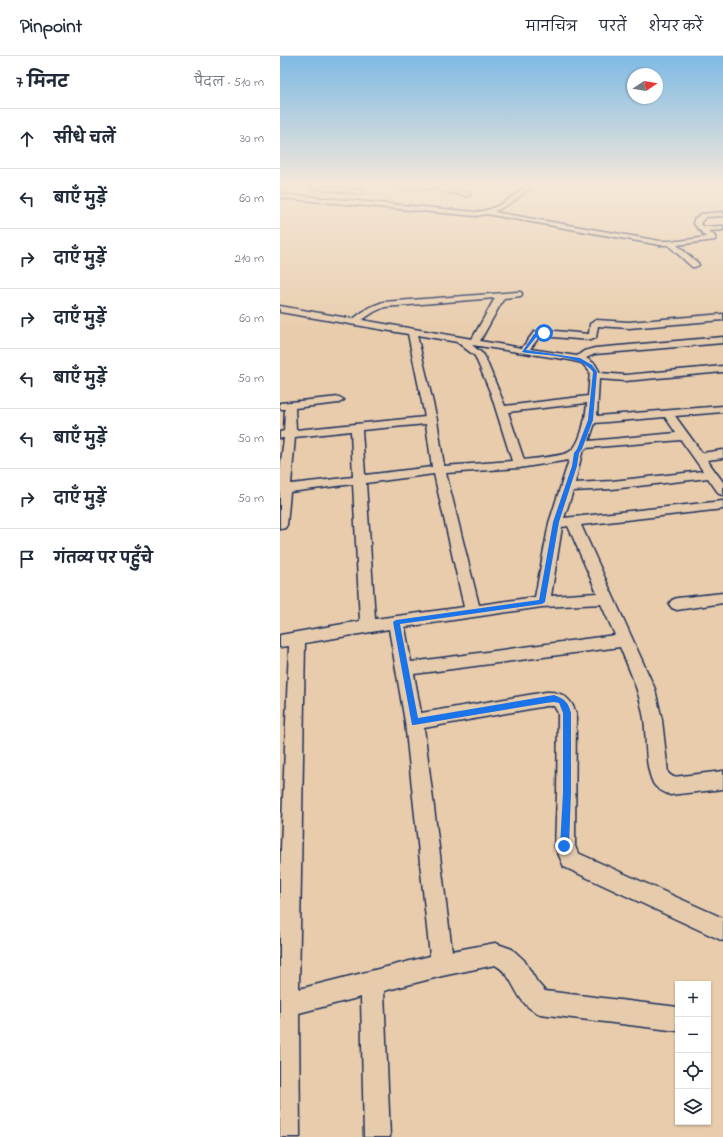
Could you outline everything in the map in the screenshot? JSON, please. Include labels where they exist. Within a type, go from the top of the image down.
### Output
[{"type":"street","points":[[616,235],[653,242],[670,243],[714,240],[709,235]]},
{"type":"street","points":[[670,243],[695,265]]},
{"type":"street","points":[[356,321],[371,310],[383,305],[518,294]]},
{"type":"street","points":[[475,342],[500,295]]},
{"type":"street","points":[[280,309],[579,359],[591,366],[595,372],[591,420],[579,449],[556,522],[542,602]]},
{"type":"street","points":[[524,351],[537,334],[544,333],[590,337],[593,336],[594,324],[596,323],[629,325],[723,317]]},
{"type":"street","points":[[412,332],[431,420],[439,470],[473,611]]},
{"type":"street","points":[[460,339],[479,355],[496,394],[519,464]]},
{"type":"street","points":[[579,359],[587,353],[595,351],[723,340]]},
{"type":"street","points":[[595,376],[625,378],[723,369]]},
{"type":"street","points":[[501,410],[593,399]]},
{"type":"street","points":[[280,525],[285,435],[285,405],[339,400]]},
{"type":"street","points":[[591,420],[669,415],[723,409]]},
{"type":"street","points":[[669,415],[718,482]]},
{"type":"street","points":[[285,435],[431,420]]},
{"type":"street","points":[[356,428],[368,626]]},
{"type":"street","points":[[282,489],[439,470],[519,464],[571,456],[579,449],[684,436]]},
{"type":"street","points":[[699,457],[723,454]]},
{"type":"street","points":[[566,487],[718,482]]},
{"type":"street","points":[[556,522],[723,504]]},
{"type":"street","points":[[573,521],[646,689],[650,705],[658,771],[661,779],[670,786],[723,780]]},
{"type":"street","points":[[287,1137],[284,1006],[288,640],[368,626],[473,611],[542,602],[606,598]]},
{"type":"street","points":[[677,604],[723,598]]},
{"type":"street","points":[[396,622],[406,669],[414,722],[442,964]]},
{"type":"street","points":[[406,669],[626,640]]},
{"type":"street","points":[[414,722],[546,699],[554,698],[562,701],[566,706],[567,713],[567,793],[564,846],[571,860],[723,930]]},
{"type":"street","points":[[284,1006],[372,984],[442,964],[496,954],[510,960],[530,992],[540,1002],[675,1019]]},
{"type":"street","points":[[372,984],[378,1137]]},
{"type":"route","points":[[544,333],[535,335],[524,351],[579,359],[585,361],[595,372],[591,420],[580,449],[576,453],[570,480],[566,487],[556,522],[542,602],[396,622],[406,669],[414,722],[554,698],[562,701],[566,706],[567,793],[564,846]]}]
